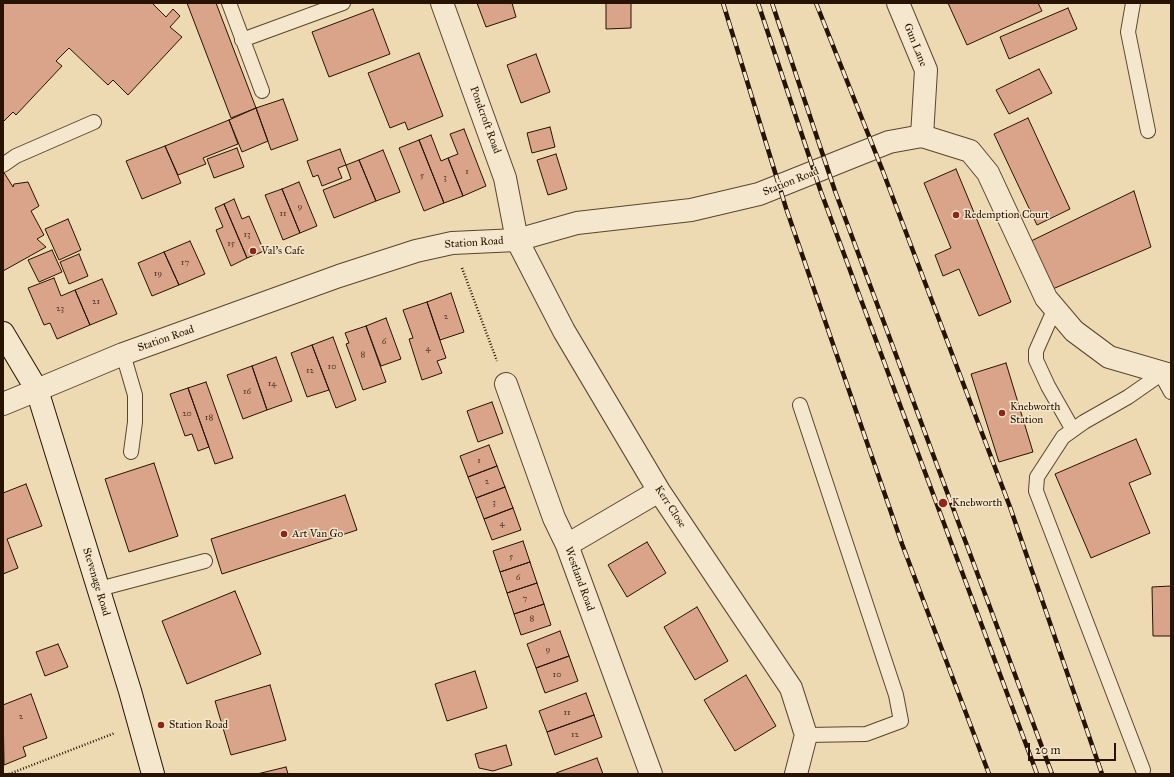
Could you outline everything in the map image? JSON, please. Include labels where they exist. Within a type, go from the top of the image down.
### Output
[{"type":"street","name":"Pondcroft Road","points":[[442,3],[505,178],[517,240]]},
{"type":"street","name":"Gun Lane","points":[[898,3],[926,70],[922,136]]},
{"type":"street","name":"Station Road","points":[[3,404],[123,354],[339,276],[416,251],[452,243],[517,240],[577,223],[691,210],[759,194],[889,142],[922,136]]},
{"type":"street","points":[[922,136],[970,150],[988,173],[1046,298],[1074,331],[1109,357],[1168,380]]},
{"type":"street","name":"Kerr Close","points":[[517,240],[564,331],[659,491],[791,688],[806,735]]},
{"type":"street","name":"Stevenage Road","points":[[3,333],[37,390],[99,589],[153,774]]},
{"type":"street","name":"Westland Road","points":[[506,384],[554,518],[567,545],[651,774]]},
{"type":"street","points":[[567,545],[659,491]]},
{"type":"street","points":[[796,774],[806,735]]},
{"type":"lane","points":[[229,3],[262,91]]},
{"type":"lane","points":[[242,40],[343,3]]},
{"type":"lane","points":[[1133,3],[1128,32],[1148,131]]},
{"type":"lane","points":[[3,165],[16,156],[94,122]]},
{"type":"lane","points":[[1055,308],[1036,351],[1036,360],[1048,386],[1073,430]]},
{"type":"lane","points":[[123,354],[135,395],[135,422],[131,452]]},
{"type":"lane","points":[[1143,770],[1036,490],[1037,477],[1063,437],[1128,397],[1168,380]]},
{"type":"lane","points":[[800,404],[896,695],[900,722],[866,734],[806,735]]},
{"type":"lane","points":[[99,589],[205,561]]},
{"type":"path","points":[[452,243],[506,384]]},
{"type":"path","points":[[10,774],[139,724]]},
{"type":"building","points":[[3,3],[152,3],[166,17],[173,9],[180,16],[170,27],[182,37],[128,95],[113,80],[108,85],[69,48],[56,61],[62,66],[16,115],[13,112],[3,122]]},
{"type":"building","points":[[187,3],[216,3],[256,108],[231,118]]},
{"type":"building","points":[[477,3],[512,3],[516,17],[486,27]]},
{"type":"building","points":[[606,3],[631,3],[631,28],[606,29]]},
{"type":"building","points":[[948,3],[1038,3],[1042,11],[967,45]]},
{"type":"building","points":[[1068,8],[1077,29],[1009,59],[1000,37]]},
{"type":"building","points":[[373,9],[390,54],[329,77],[312,32]]},
{"type":"building","points":[[419,53],[443,116],[408,130],[405,122],[390,128],[368,73]]},
{"type":"building","points":[[536,54],[550,92],[521,103],[507,65]]},
{"type":"building","points":[[1039,69],[1052,93],[1009,114],[996,90]]},
{"type":"building","points":[[283,99],[298,140],[271,150],[256,108]]},
{"type":"building","points":[[256,108],[268,141],[242,152],[229,120]]},
{"type":"building","points":[[1028,118],[1070,209],[1037,225],[994,134]]},
{"type":"building","points":[[229,120],[238,144],[203,158],[206,164],[178,175],[165,146]]},
{"type":"building","points":[[550,127],[555,147],[532,153],[527,133]]},
{"type":"building","points":[[464,129],[486,186],[463,196],[448,158],[458,154],[450,134]]},
{"type":"building","points":[[431,135],[441,161],[448,158],[463,196],[444,203],[419,140]]},
{"type":"building","points":[[419,140],[444,203],[424,211],[399,148]]},
{"type":"building","points":[[165,146],[181,183],[142,199],[126,161]]},
{"type":"building","points":[[237,148],[244,167],[214,178],[207,159]]},
{"type":"building","points":[[340,149],[346,165],[338,168],[342,178],[322,186],[318,175],[313,177],[307,161]]},
{"type":"building","points":[[383,150],[400,192],[376,201],[359,160]]},
{"type":"building","points":[[556,154],[567,189],[548,195],[537,160]]},
{"type":"building","points":[[359,160],[376,201],[334,218],[323,190],[351,179],[346,165]]},
{"type":"building","name":"Redemption Court","points":[[956,169],[1011,302],[979,316],[959,269],[943,276],[935,255],[951,248],[924,183]]},
{"type":"building","points":[[3,171],[13,187],[14,184],[28,182],[39,206],[31,211],[44,235],[37,239],[46,247],[3,271]]},
{"type":"building","points":[[299,182],[317,226],[300,233],[282,189]]},
{"type":"building","points":[[282,189],[300,233],[283,240],[265,195]]},
{"type":"building","points":[[1134,191],[1151,247],[1048,291],[1029,242]]},
{"type":"building","points":[[234,199],[242,219],[249,216],[264,251],[247,258],[224,204]]},
{"type":"building","points":[[224,204],[247,258],[231,266],[216,230],[223,227],[215,208]]},
{"type":"building","points":[[68,219],[81,250],[59,260],[45,229]]},
{"type":"building","points":[[190,241],[205,274],[179,285],[164,252]]},
{"type":"building","points":[[52,250],[62,272],[39,282],[28,260]]},
{"type":"building","points":[[164,252],[179,285],[152,296],[138,263]]},
{"type":"building","points":[[79,254],[88,276],[69,284],[60,262]]},
{"type":"building","points":[[54,278],[61,296],[75,290],[90,325],[57,339],[50,323],[44,325],[28,288]]},
{"type":"building","points":[[102,279],[117,314],[90,325],[75,290]]},
{"type":"building","points":[[451,293],[464,332],[440,340],[427,302]]},
{"type":"building","points":[[427,302],[446,358],[437,361],[442,373],[422,380],[409,339],[413,338],[403,310]]},
{"type":"building","points":[[386,318],[401,359],[381,366],[366,326]]},
{"type":"building","points":[[366,326],[386,382],[363,390],[346,344],[349,343],[345,333]]},
{"type":"building","points":[[333,337],[356,400],[336,408],[312,345]]},
{"type":"building","points":[[312,345],[329,390],[307,397],[291,353]]},
{"type":"building","points":[[276,357],[292,401],[267,410],[252,366]]},
{"type":"building","name":"Knebworth Station","points":[[1006,363],[1033,452],[999,462],[971,374]]},
{"type":"building","points":[[252,366],[267,410],[243,419],[227,375]]},
{"type":"building","points":[[206,382],[233,458],[215,464],[188,388]]},
{"type":"building","points":[[188,388],[209,447],[198,451],[192,434],[185,436],[170,394]]},
{"type":"building","points":[[492,402],[503,433],[478,442],[467,411]]},
{"type":"building","points":[[1136,439],[1151,474],[1129,483],[1150,533],[1091,558],[1055,474]]},
{"type":"building","points":[[489,445],[497,466],[468,477],[460,456]]},
{"type":"building","points":[[154,463],[178,536],[129,552],[105,479]]},
{"type":"building","points":[[497,466],[505,487],[476,498],[468,477]]},
{"type":"building","points":[[26,484],[42,526],[7,539],[18,568],[3,574],[3,493]]},
{"type":"building","points":[[505,487],[513,508],[484,519],[476,498]]},
{"type":"building","name":"Art Van Go","points":[[345,495],[357,530],[222,574],[211,539]]},
{"type":"building","points":[[513,508],[521,530],[492,540],[484,519]]},
{"type":"building","points":[[523,541],[530,562],[500,572],[493,551]]},
{"type":"building","points":[[647,542],[666,573],[627,597],[608,565]]},
{"type":"building","points":[[530,562],[537,583],[507,593],[500,572]]},
{"type":"building","points":[[537,583],[544,604],[514,614],[507,593]]},
{"type":"building","points":[[1171,586],[1171,636],[1153,636],[1152,587]]},
{"type":"building","points":[[235,591],[261,654],[187,684],[162,621]]},
{"type":"building","points":[[544,604],[551,625],[521,635],[514,614]]},
{"type":"building","points":[[697,607],[728,661],[695,680],[664,627]]},
{"type":"building","points":[[560,631],[569,656],[536,668],[527,644]]},
{"type":"building","points":[[58,644],[68,667],[45,676],[36,652]]},
{"type":"building","points":[[569,656],[578,681],[545,693],[536,668]]},
{"type":"building","points":[[475,671],[487,708],[447,721],[435,684]]},
{"type":"building","points":[[746,675],[776,726],[735,751],[704,700]]},
{"type":"building","points":[[270,685],[286,740],[231,755],[215,701]]},
{"type":"building","points":[[586,693],[594,715],[547,732],[539,711]]},
{"type":"building","points":[[31,694],[47,738],[23,747],[26,756],[4,765],[3,705]]},
{"type":"building","points":[[594,715],[602,737],[555,755],[547,732]]},
{"type":"building","points":[[506,745],[512,765],[493,771],[479,768],[475,754]]},
{"type":"building","points":[[597,758],[603,774],[556,773]]},
{"type":"building","points":[[286,767],[288,774],[257,774]]},
{"type":"railway","points":[[723,3],[786,208],[902,544],[989,774]]},
{"type":"railway","points":[[758,3],[821,192],[1037,774]]},
{"type":"railway","points":[[772,3],[835,191],[1052,774]]},
{"type":"railway","points":[[816,3],[882,169],[1010,507],[1102,774]]},
{"type":"place","name":"Redemption Court","points":[[956,215]]},
{"type":"place","name":"Val's Cafe","points":[[253,251]]},
{"type":"place","name":"Knebworth Station","points":[[1002,413]]},
{"type":"place","name":"Knebworth","points":[[943,503]]},
{"type":"place","name":"Art Van Go","points":[[284,534]]},
{"type":"place","name":"Station Road","points":[[161,725]]}]
